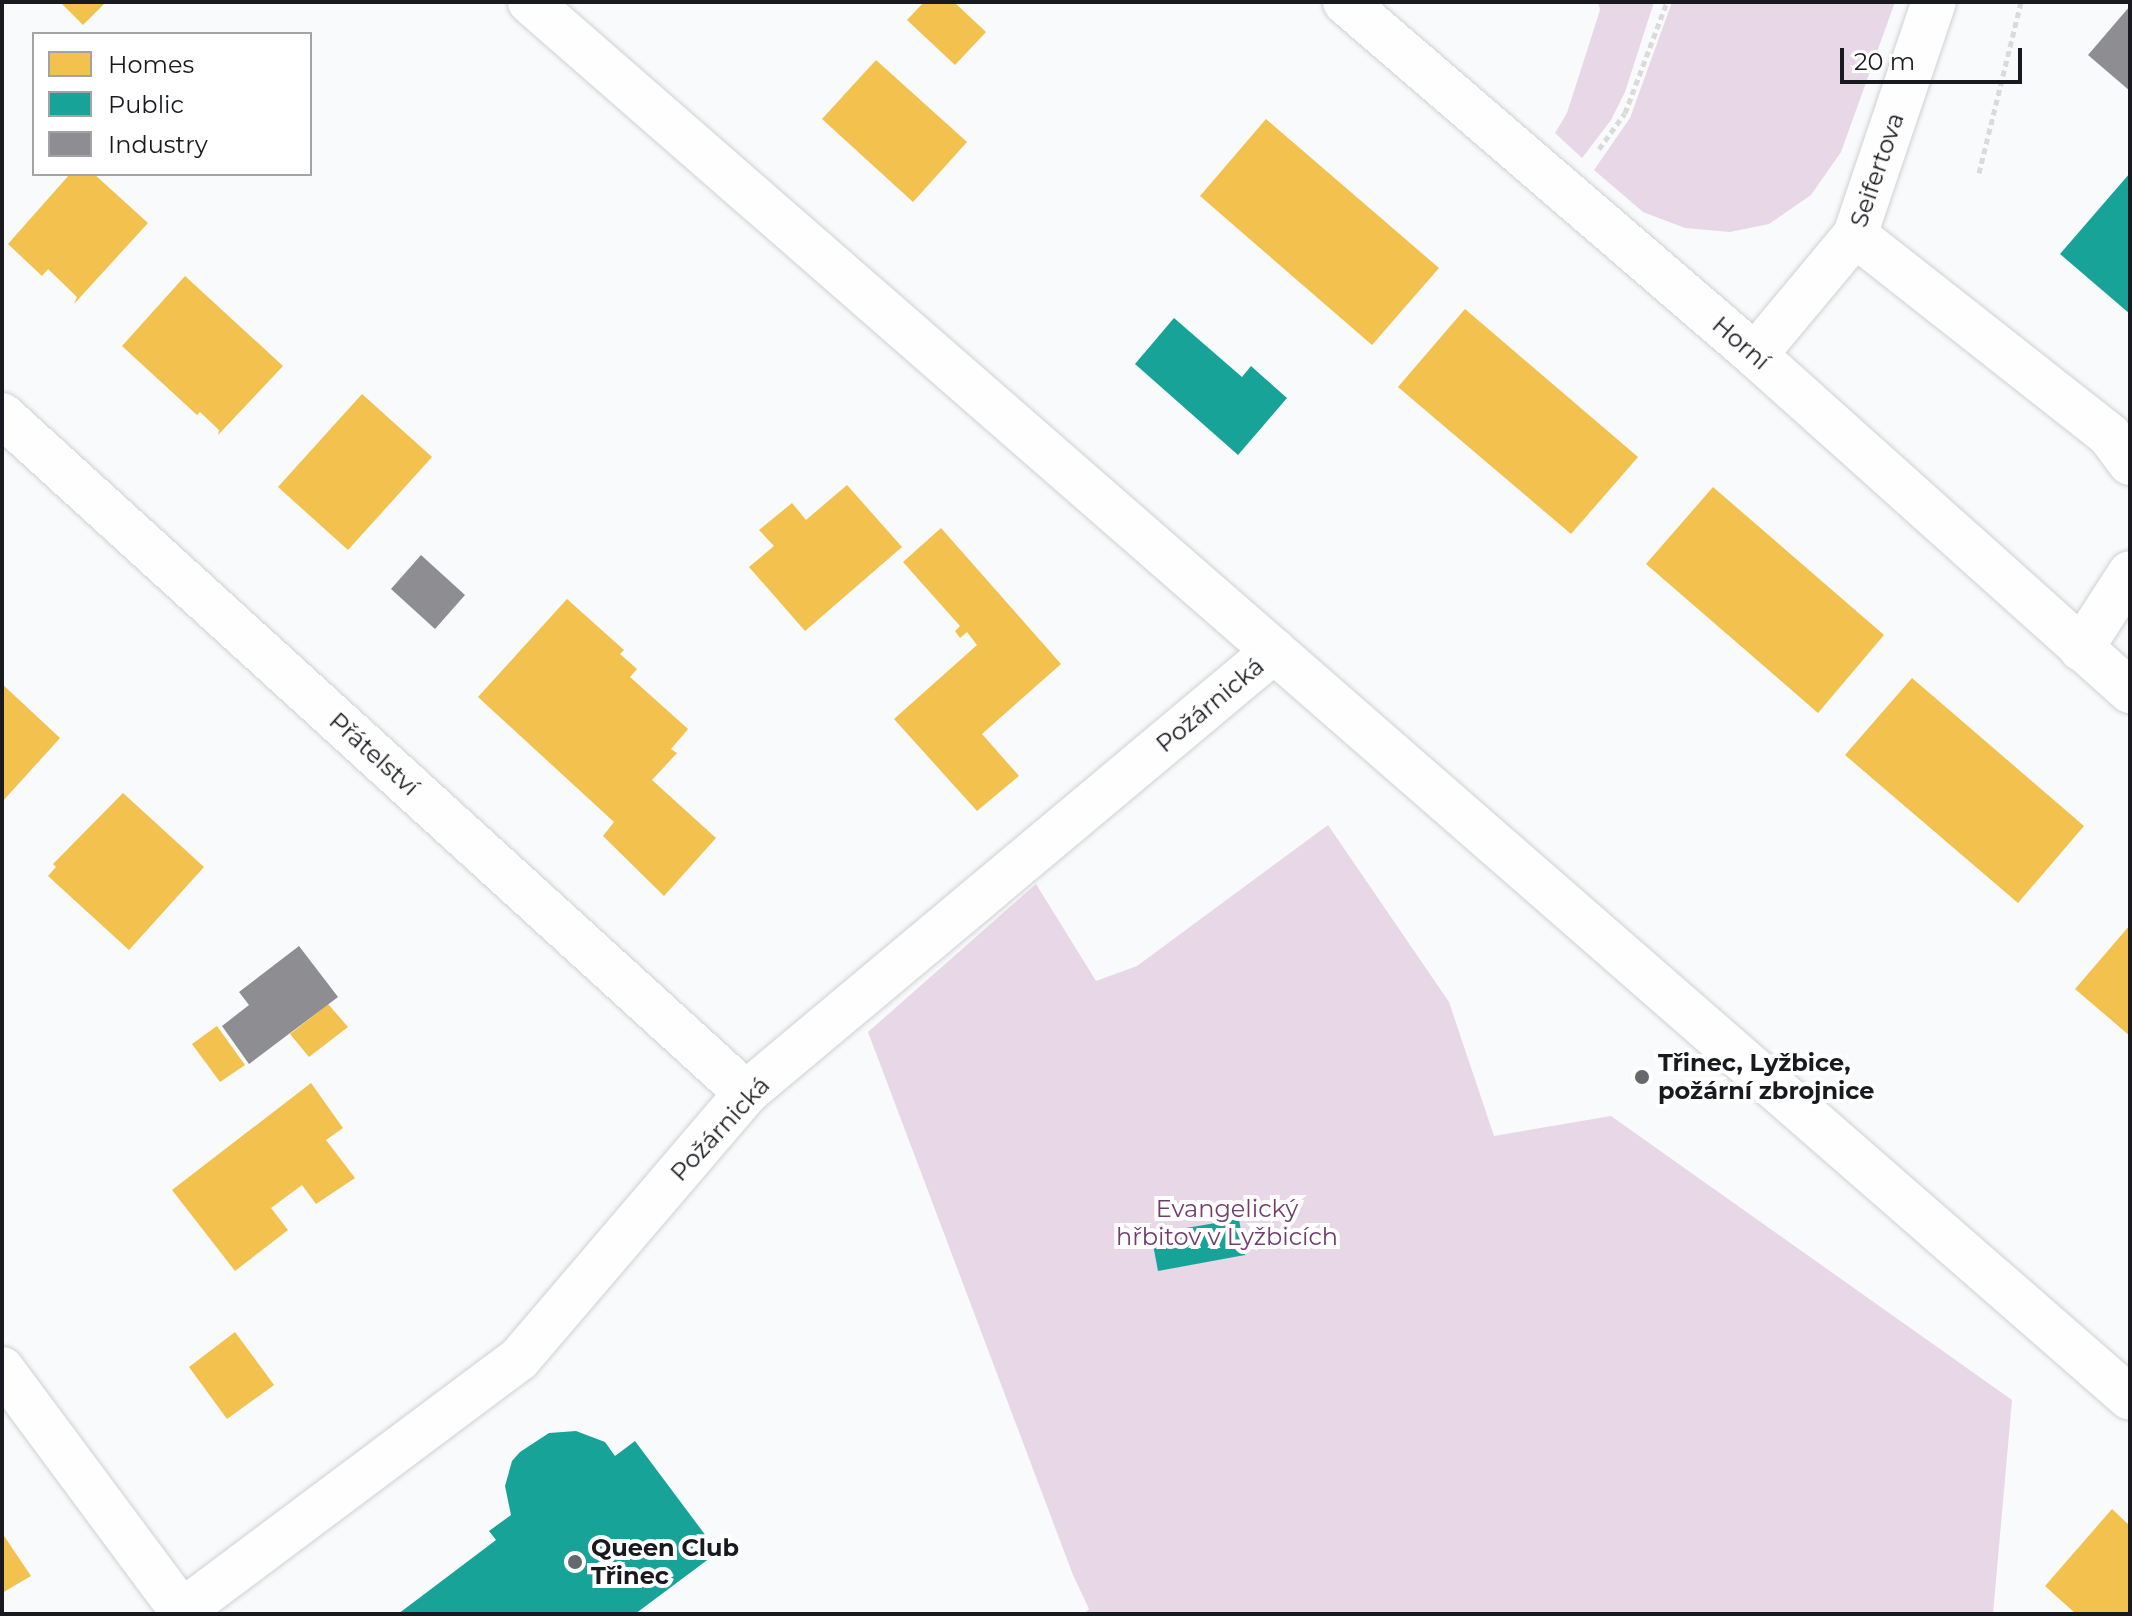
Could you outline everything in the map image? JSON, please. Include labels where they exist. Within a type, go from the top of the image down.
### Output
[{"type":"street","points":[[530,2],[2130,1398]]},
{"type":"street","name":"Horní","points":[[1345,2],[1755,355],[2130,691]]},
{"type":"street","name":"Seifertova","points":[[1755,355],[1855,235],[1934,2]]},
{"type":"street","points":[[1855,235],[2109,435],[2130,463]]},
{"type":"street","name":"Přátelství","points":[[2,415],[746,1093]]},
{"type":"street","points":[[2081,649],[2130,573]]},
{"type":"street","name":"Požárnická","points":[[180,1612],[519,1359],[746,1093],[1274,651]]},
{"type":"street","points":[[2,1369],[180,1612]]},
{"type":"path","points":[[1567,193],[1625,113],[1667,2]]},
{"type":"path","points":[[1979,173],[2021,2]]},
{"type":"green space","points":[[1598,2],[1654,2],[1625,92],[1611,120],[1582,158],[1555,133],[1567,113],[1600,10]]},
{"type":"green space","points":[[1672,2],[1895,2],[1841,152],[1811,195],[1769,224],[1730,232],[1685,228],[1643,212],[1594,170],[1630,118]]},
{"type":"green space","name":"Evangelický hřbitov v Lyžbicích","points":[[1328,825],[1449,1002],[1494,1136],[1611,1116],[2012,1400],[1993,1614],[1084,1614],[1089,1609],[1073,1575],[868,1032],[1036,884],[1096,981],[1137,966]]},
{"type":"building: Homes","points":[[60,2],[106,2],[83,25]]},
{"type":"building: Homes","points":[[924,2],[954,2],[986,32],[955,65],[907,20]]},
{"type":"building: Homes","points":[[876,60],[967,142],[913,202],[822,119]]},
{"type":"building: Homes","points":[[1266,119],[1439,268],[1372,345],[1200,196]]},
{"type":"building: Homes","points":[[68,176],[96,176],[148,223],[74,304],[77,297],[48,269],[42,276],[8,244]]},
{"type":"building: Homes","points":[[185,276],[283,366],[218,435],[219,430],[200,412],[197,415],[122,346]]},
{"type":"building: Homes","points":[[1465,309],[1638,457],[1571,534],[1398,387]]},
{"type":"building: Homes","points":[[362,394],[432,457],[348,550],[278,487]]},
{"type":"building: Homes","points":[[847,485],[902,547],[805,631],[749,567],[774,546],[759,530],[792,503],[806,520]]},
{"type":"building: Homes","points":[[1713,487],[1884,635],[1818,713],[1646,564]]},
{"type":"building: Homes","points":[[941,528],[1061,664],[982,734],[1019,776],[977,811],[894,719],[977,645],[967,632],[960,638],[955,631],[960,626],[903,562]]},
{"type":"building: Homes","points":[[567,599],[624,650],[620,654],[637,669],[630,677],[688,729],[671,749],[677,753],[652,780],[716,838],[664,896],[603,836],[614,822],[478,697]]},
{"type":"building: Homes","points":[[1912,678],[2084,826],[2018,903],[1845,755]]},
{"type":"building: Homes","points":[[2,684],[60,738],[2,802]]},
{"type":"building: Homes","points":[[123,793],[204,867],[129,950],[48,876],[56,867],[53,864]]},
{"type":"building: Homes","points":[[2130,925],[2130,1036],[2075,989]]},
{"type":"building: Homes","points":[[328,1004],[348,1027],[309,1057],[290,1034]]},
{"type":"building: Homes","points":[[217,1026],[245,1065],[220,1082],[192,1044]]},
{"type":"building: Homes","points":[[311,1083],[343,1128],[326,1140],[355,1178],[316,1204],[302,1185],[271,1208],[288,1230],[235,1271],[172,1190]]},
{"type":"building: Homes","points":[[235,1332],[274,1385],[227,1419],[189,1367]]},
{"type":"building: Homes","points":[[2112,1509],[2130,1526],[2130,1614],[2076,1614],[2045,1586]]},
{"type":"building: Homes","points":[[2,1533],[31,1576],[2,1593]]},
{"type":"building: Public","points":[[2130,173],[2130,314],[2060,254]]},
{"type":"building: Public","points":[[1174,318],[1242,377],[1251,366],[1287,398],[1238,455],[1135,364]]},
{"type":"building: Public","points":[[1239,1219],[1245,1255],[1158,1271],[1151,1234]]},
{"type":"building: Public","points":[[576,1431],[605,1442],[615,1456],[635,1441],[718,1552],[635,1614],[398,1614],[496,1540],[489,1531],[511,1515],[505,1486],[512,1461],[520,1452],[549,1433]]},
{"type":"building: Industry","points":[[2130,6],[2130,91],[2088,55]]},
{"type":"building: Industry","points":[[421,555],[465,595],[435,629],[391,589]]},
{"type":"building: Industry","points":[[299,946],[338,997],[249,1064],[222,1026],[249,1005],[239,992]]},
{"type":"place","name":"Třinec, Lyžbice, požární zbrojnice","points":[[1642,1077]]},
{"type":"place","name":"Queen Club Třinec","points":[[575,1562]]}]
